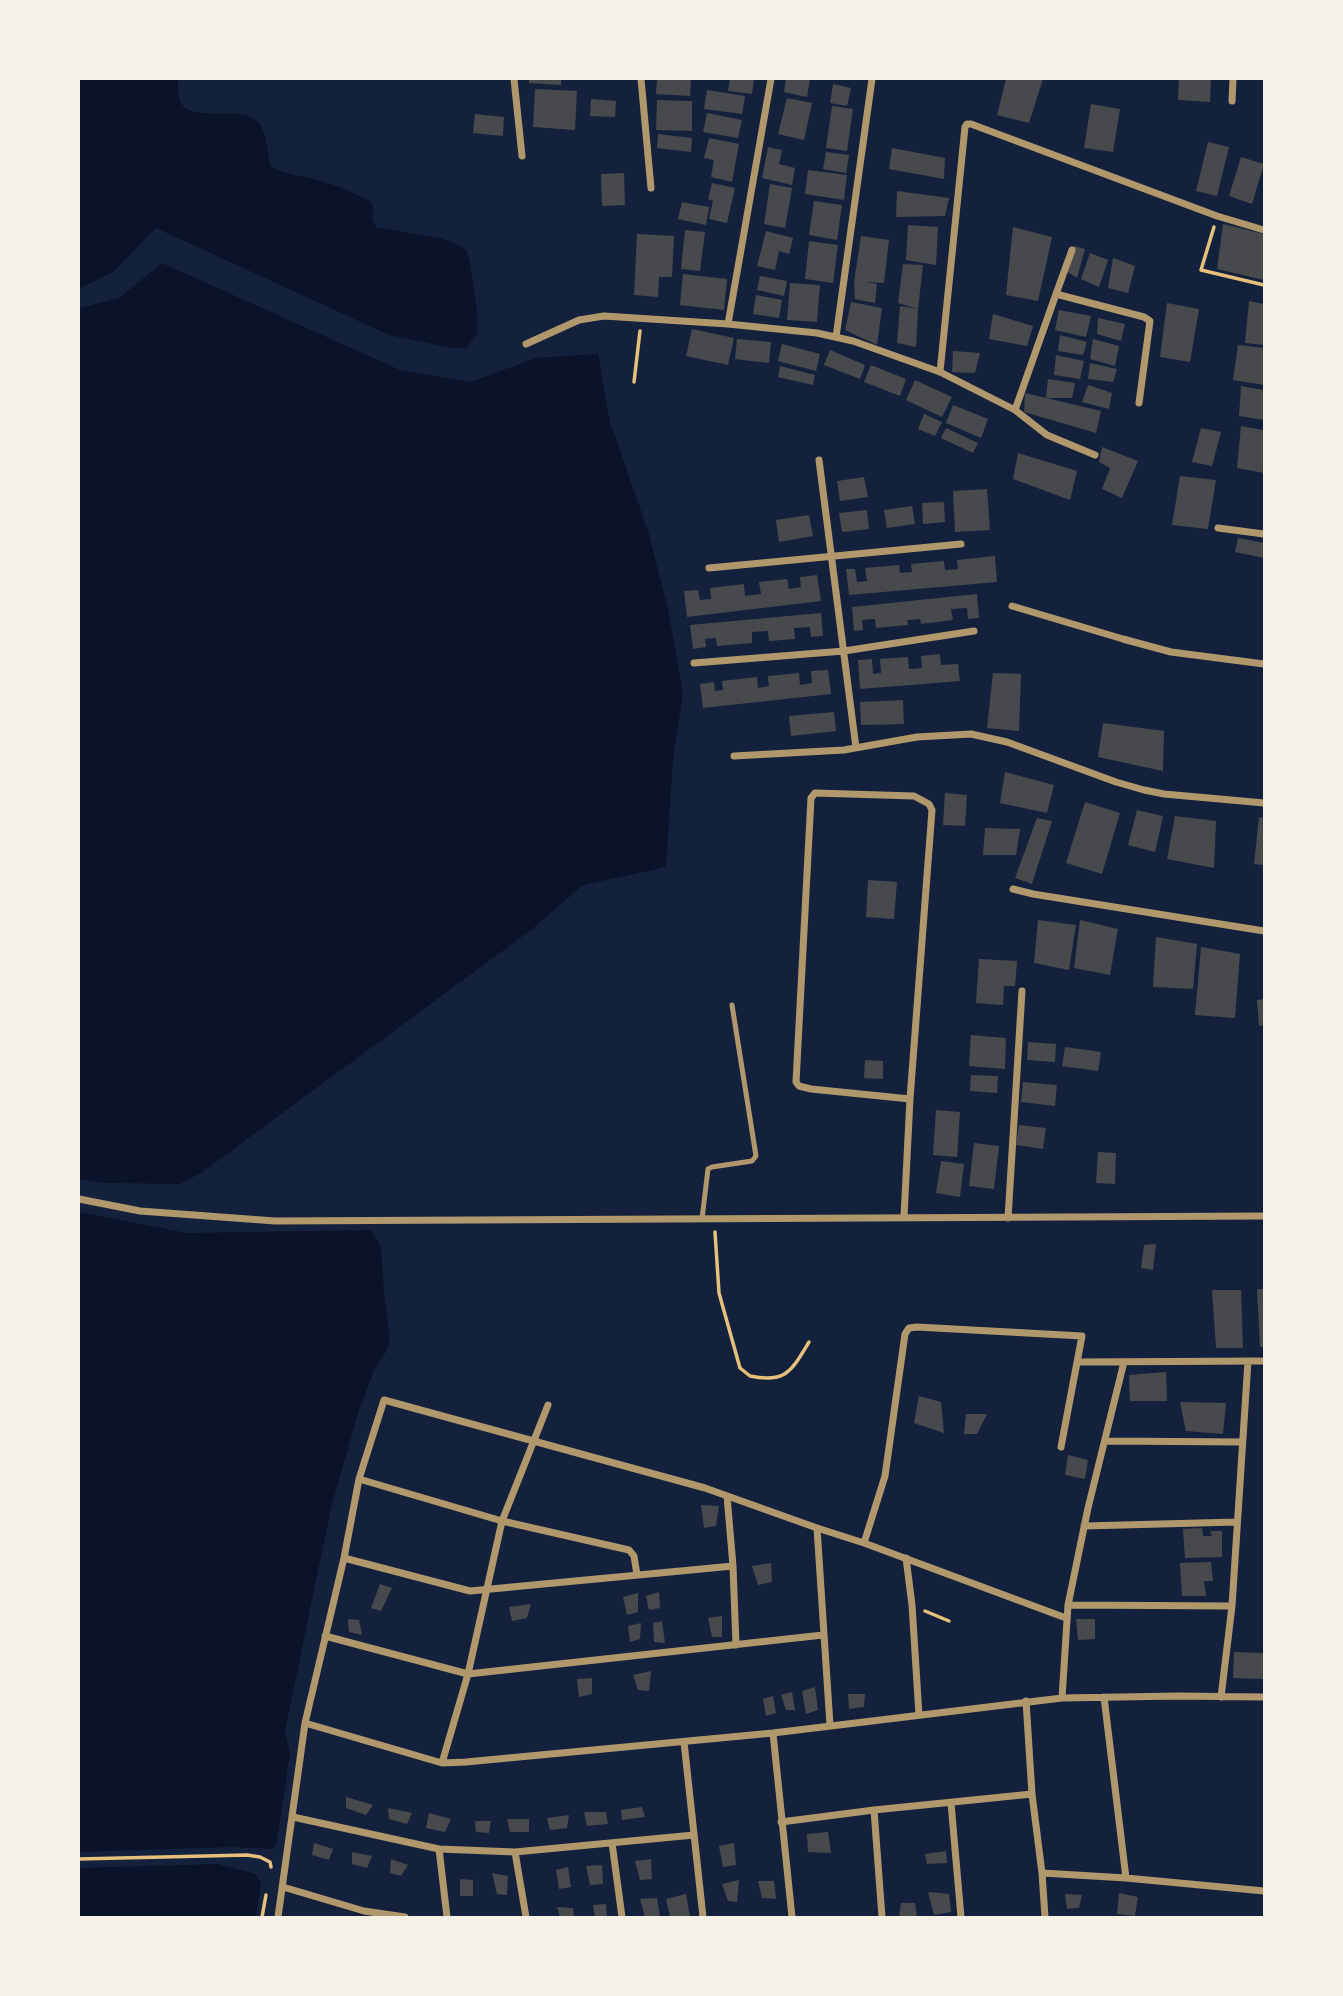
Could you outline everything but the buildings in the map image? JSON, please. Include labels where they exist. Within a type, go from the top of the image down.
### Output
[{"type":"street","points":[[514,79],[522,156]]},
{"type":"street","points":[[641,79],[651,188]]},
{"type":"street","points":[[728,324],[771,79]]},
{"type":"street","points":[[836,337],[872,79]]},
{"type":"street","points":[[1232,101],[1233,79]]},
{"type":"street","points":[[940,372],[967,124],[1217,216],[1264,230]]},
{"type":"street","points":[[1015,411],[1072,250]]},
{"type":"street","points":[[1056,294],[1144,317],[1150,321],[1139,403]]},
{"type":"street","points":[[526,344],[587,318],[604,316],[817,333],[853,341],[940,372],[1015,411],[1047,435],[1095,455]]},
{"type":"street","points":[[819,460],[856,748]]},
{"type":"street","points":[[1218,528],[1264,534]]},
{"type":"street","points":[[709,568],[961,544]]},
{"type":"street","points":[[1012,606],[1171,652],[1264,664]]},
{"type":"street","points":[[694,663],[844,651],[974,631]]},
{"type":"street","points":[[734,755],[790,754],[856,748],[917,737],[971,734],[1007,742],[1144,790],[1264,803]]},
{"type":"street","points":[[904,1216],[932,810],[929,803],[914,796],[815,793],[811,798],[796,1082],[799,1087],[811,1089],[910,1099]]},
{"type":"street","points":[[1013,889],[1047,897],[1264,931]]},
{"type":"street","points":[[1008,1218],[1022,991]]},
{"type":"street","points":[[79,1199],[140,1211],[275,1221],[1264,1216]]},
{"type":"street","points":[[864,1543],[882,1489],[905,1334],[909,1328],[1080,1335],[1082,1338],[1060,1447]]},
{"type":"street","points":[[1221,1697],[1232,1606],[1248,1361]]},
{"type":"street","points":[[1077,1362],[1264,1361]]},
{"type":"street","points":[[1062,1698],[1068,1605],[1084,1526],[1124,1362]]},
{"type":"street","points":[[278,1917],[305,1723],[344,1558],[359,1479],[384,1400],[672,1478],[864,1543],[1066,1618]]},
{"type":"street","points":[[442,1763],[468,1674],[502,1521],[548,1405]]},
{"type":"street","points":[[1106,1441],[1241,1442]]},
{"type":"street","points":[[359,1479],[502,1521],[629,1550],[634,1556],[637,1575]]},
{"type":"street","points":[[727,1496],[736,1645]]},
{"type":"street","points":[[1084,1526],[1237,1522]]},
{"type":"street","points":[[817,1528],[830,1725]]},
{"type":"street","points":[[344,1558],[470,1591],[733,1566]]},
{"type":"street","points":[[906,1558],[912,1605],[919,1715]]},
{"type":"street","points":[[1068,1605],[1232,1606]]},
{"type":"street","points":[[326,1636],[468,1674],[823,1635]]},
{"type":"street","points":[[1104,1697],[1126,1878]]},
{"type":"street","points":[[305,1723],[442,1763],[773,1733],[1062,1698],[1264,1697]]},
{"type":"street","points":[[1026,1701],[1032,1794],[1045,1917]]},
{"type":"street","points":[[773,1733],[792,1917]]},
{"type":"street","points":[[684,1742],[703,1917]]},
{"type":"street","points":[[781,1822],[1032,1794]]},
{"type":"street","points":[[951,1803],[961,1917]]},
{"type":"street","points":[[874,1810],[882,1917]]},
{"type":"street","points":[[293,1817],[439,1849],[515,1852],[694,1835]]},
{"type":"street","points":[[612,1843],[622,1917]]},
{"type":"street","points":[[439,1849],[447,1917]]},
{"type":"street","points":[[515,1852],[526,1917]]},
{"type":"street","points":[[1042,1873],[1264,1891]]},
{"type":"street","points":[[283,1887],[364,1914],[405,1917]]},
{"type":"lane","points":[[702,1219],[708,1169],[752,1161],[756,1156],[732,1005]]},
{"type":"path","points":[[1217,216],[1202,270],[1264,285]]},
{"type":"path","points":[[634,382],[641,318]]},
{"type":"path","points":[[714,1219],[719,1293],[740,1367],[750,1376],[779,1378],[788,1373],[809,1342]]},
{"type":"path","points":[[912,1605],[949,1621]]},
{"type":"path","points":[[79,1859],[247,1855],[270,1862],[270,1877]]},
{"type":"path","points":[[262,1917],[267,1890]]},
{"type":"water","points":[[79,79],[178,79],[180,101],[186,108],[195,112],[231,113],[253,118],[263,130],[271,167],[336,186],[371,202],[372,220],[376,227],[439,238],[457,244],[467,251],[470,262],[477,312],[477,335],[466,348],[453,348],[389,335],[156,228],[113,272],[79,289]]},
{"type":"water","points":[[162,263],[400,370],[470,382],[536,358],[598,354],[610,422],[648,531],[668,609],[683,693],[673,759],[666,867],[583,885],[531,930],[201,1173],[180,1184],[108,1183],[79,1179],[79,308],[119,298]]},
{"type":"water","points":[[79,1212],[187,1233],[371,1230],[381,1247],[390,1339],[359,1410],[331,1508],[285,1731],[290,1753],[277,1841],[276,1846],[271,1849],[233,1847],[79,1852]]},
{"type":"water","points":[[218,1864],[256,1874],[261,1884],[256,1917],[79,1917],[79,1868]]}]
